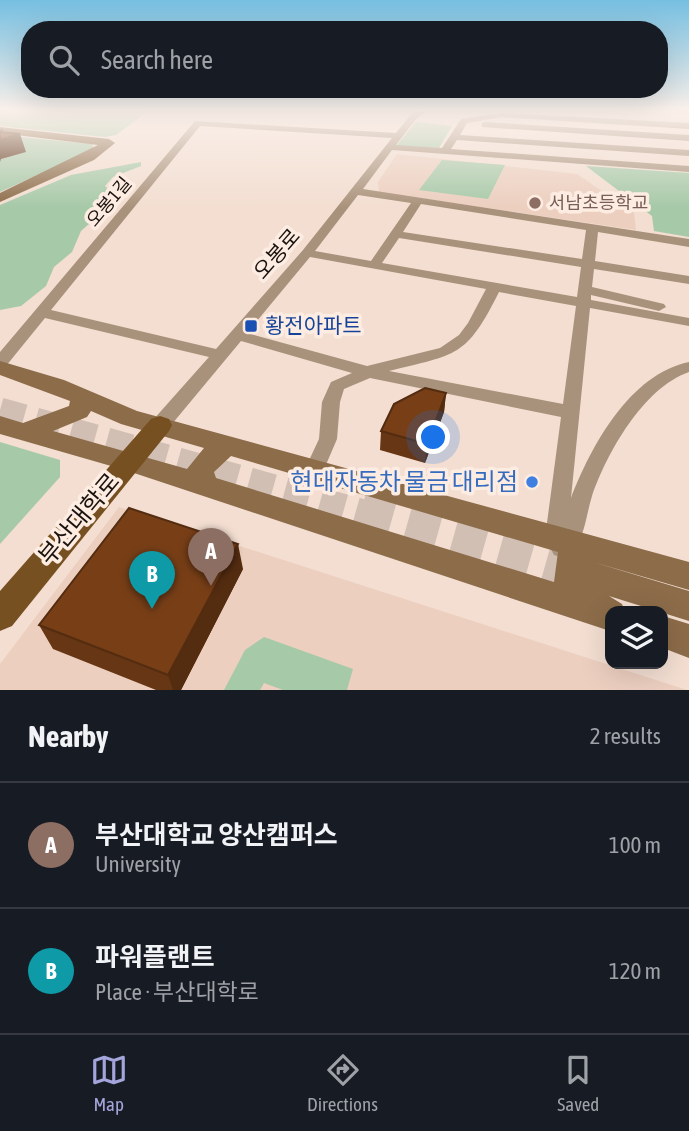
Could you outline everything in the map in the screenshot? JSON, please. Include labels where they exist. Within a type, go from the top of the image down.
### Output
[{"type":"main road","points":[[0,198],[89,157],[109,143]]},
{"type":"main road","points":[[0,368],[56,385],[130,418],[315,469],[574,551],[689,576]]},
{"type":"main road","points":[[0,381],[56,385]]},
{"type":"main road","points":[[12,428],[79,411],[83,397]]},
{"type":"main road","name":"부산대학로","points":[[0,615],[160,425]]},
{"type":"main road","points":[[12,428],[128,461],[605,614]]},
{"type":"main road","points":[[204,485],[200,470],[216,452],[231,445]]},
{"type":"main road","points":[[574,551],[689,606]]},
{"type":"main road","points":[[574,551],[570,559],[568,579],[587,599],[605,612]]},
{"type":"main road","points":[[668,634],[689,640]]},
{"type":"street","name":"오봉1길","points":[[0,362],[181,143]]},
{"type":"street","name":"오봉로","points":[[160,425],[235,334],[307,253],[392,143]]},
{"type":"street","points":[[405,143],[445,151],[689,169]]},
{"type":"street","points":[[445,151],[450,143]]},
{"type":"street","points":[[553,143],[689,153]]},
{"type":"street","points":[[582,145],[584,163]]},
{"type":"street","points":[[356,191],[689,243]]},
{"type":"street","points":[[374,264],[418,201]]},
{"type":"street","points":[[574,551],[570,412],[592,228]]},
{"type":"street","points":[[395,234],[689,280]]},
{"type":"street","points":[[307,253],[495,285],[582,295],[689,313]]},
{"type":"street","points":[[315,469],[328,439],[331,402],[337,386],[367,372],[445,352],[464,338],[475,324],[495,285]]},
{"type":"street","points":[[582,295],[689,322]]},
{"type":"street","points":[[40,312],[218,354]]},
{"type":"street","points":[[235,334],[367,372],[570,412]]},
{"type":"street","points":[[555,597],[574,551],[590,469],[613,428],[677,368],[689,367]]},
{"type":"shaded area","name":"서남초등학교","points":[[397,154],[577,174],[634,213],[636,230],[379,192],[378,182]]},
{"type":"shaded area","points":[[119,507],[605,664],[605,669],[622,669],[687,690],[0,690],[0,664]]},
{"type":"green space","points":[[0,143],[92,144],[94,149],[0,192]]},
{"type":"green space","points":[[398,143],[442,143],[439,148],[396,146]]},
{"type":"green space","points":[[442,160],[505,165],[488,199],[419,190]]},
{"type":"green space","points":[[141,162],[141,166],[113,177],[105,186],[112,192],[108,207],[81,231],[72,252],[54,267],[46,286],[21,306],[0,310],[0,205],[71,175]]},
{"type":"green space","points":[[586,166],[689,173],[689,237],[654,231],[652,216]]},
{"type":"green space","points":[[0,442],[60,460],[60,477],[0,544]]},
{"type":"green space","points":[[264,637],[353,669],[347,690],[283,690],[264,683],[260,690],[224,690],[245,650]]},
{"type":"building","points":[[425,388],[446,393],[427,444],[381,431],[394,404]]},
{"type":"building","points":[[129,508],[238,544],[168,675],[39,625]]},
{"type":"tunnel","points":[[0,410],[367,513]]},
{"type":"tunnel","points":[[361,511],[584,574]]},
{"type":"place","name":"서남초등학교","points":[[535,203]]},
{"type":"place","name":"황전아파트","points":[[251,326]]},
{"type":"place","name":"현대자동차 물금 대리점","points":[[532,482]]},
{"type":"place","name":"부산대학교 양산캠퍼스","points":[[211,586]]},
{"type":"place","name":"파워플랜트","points":[[152,609]]}]
